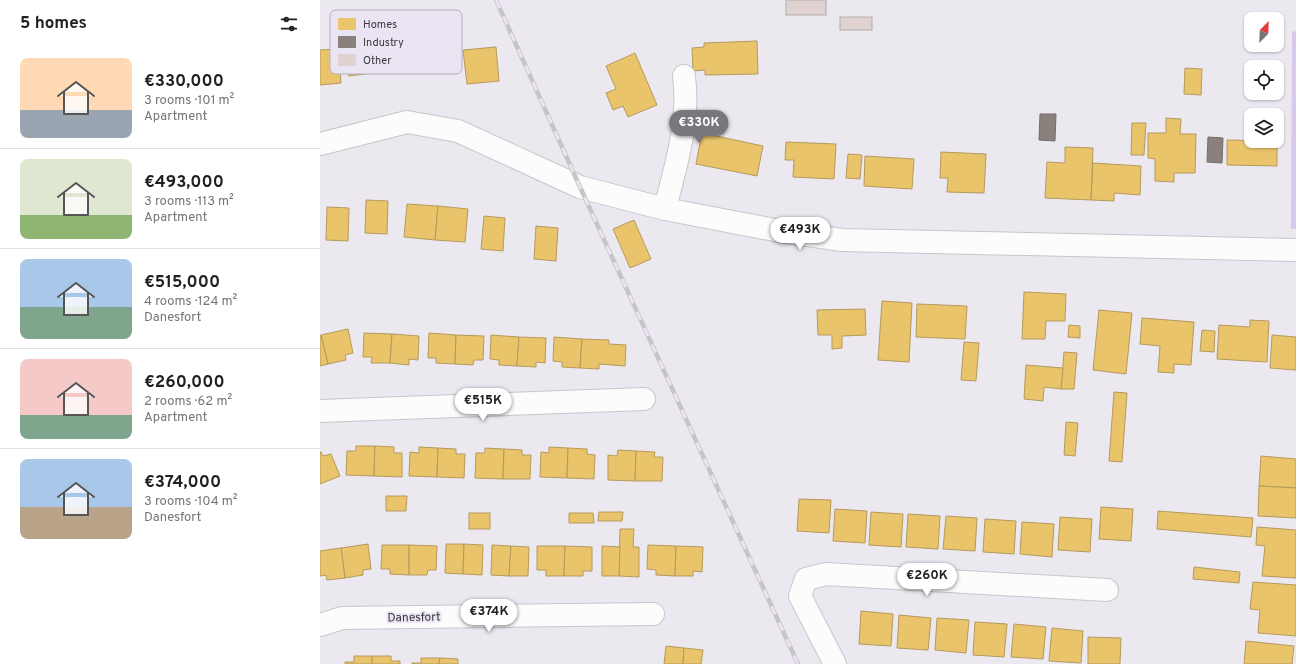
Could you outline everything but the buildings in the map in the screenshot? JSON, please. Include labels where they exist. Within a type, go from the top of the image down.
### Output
[{"type":"street","points":[[665,209],[683,137],[686,95],[684,76]]},
{"type":"street","points":[[320,144],[407,122],[458,131],[580,188],[665,209],[780,232],[842,240],[1296,250]]},
{"type":"street","points":[[320,411],[644,399]]},
{"type":"street","points":[[835,664],[800,596],[806,579],[826,574],[1107,590]]},
{"type":"street","name":"Danesfort","points":[[320,625],[342,618],[653,614]]},
{"type":"shaded area","points":[[1296,31],[1296,229],[1291,229],[1292,32]]},
{"type":"railway","points":[[496,0],[798,664]]}]
